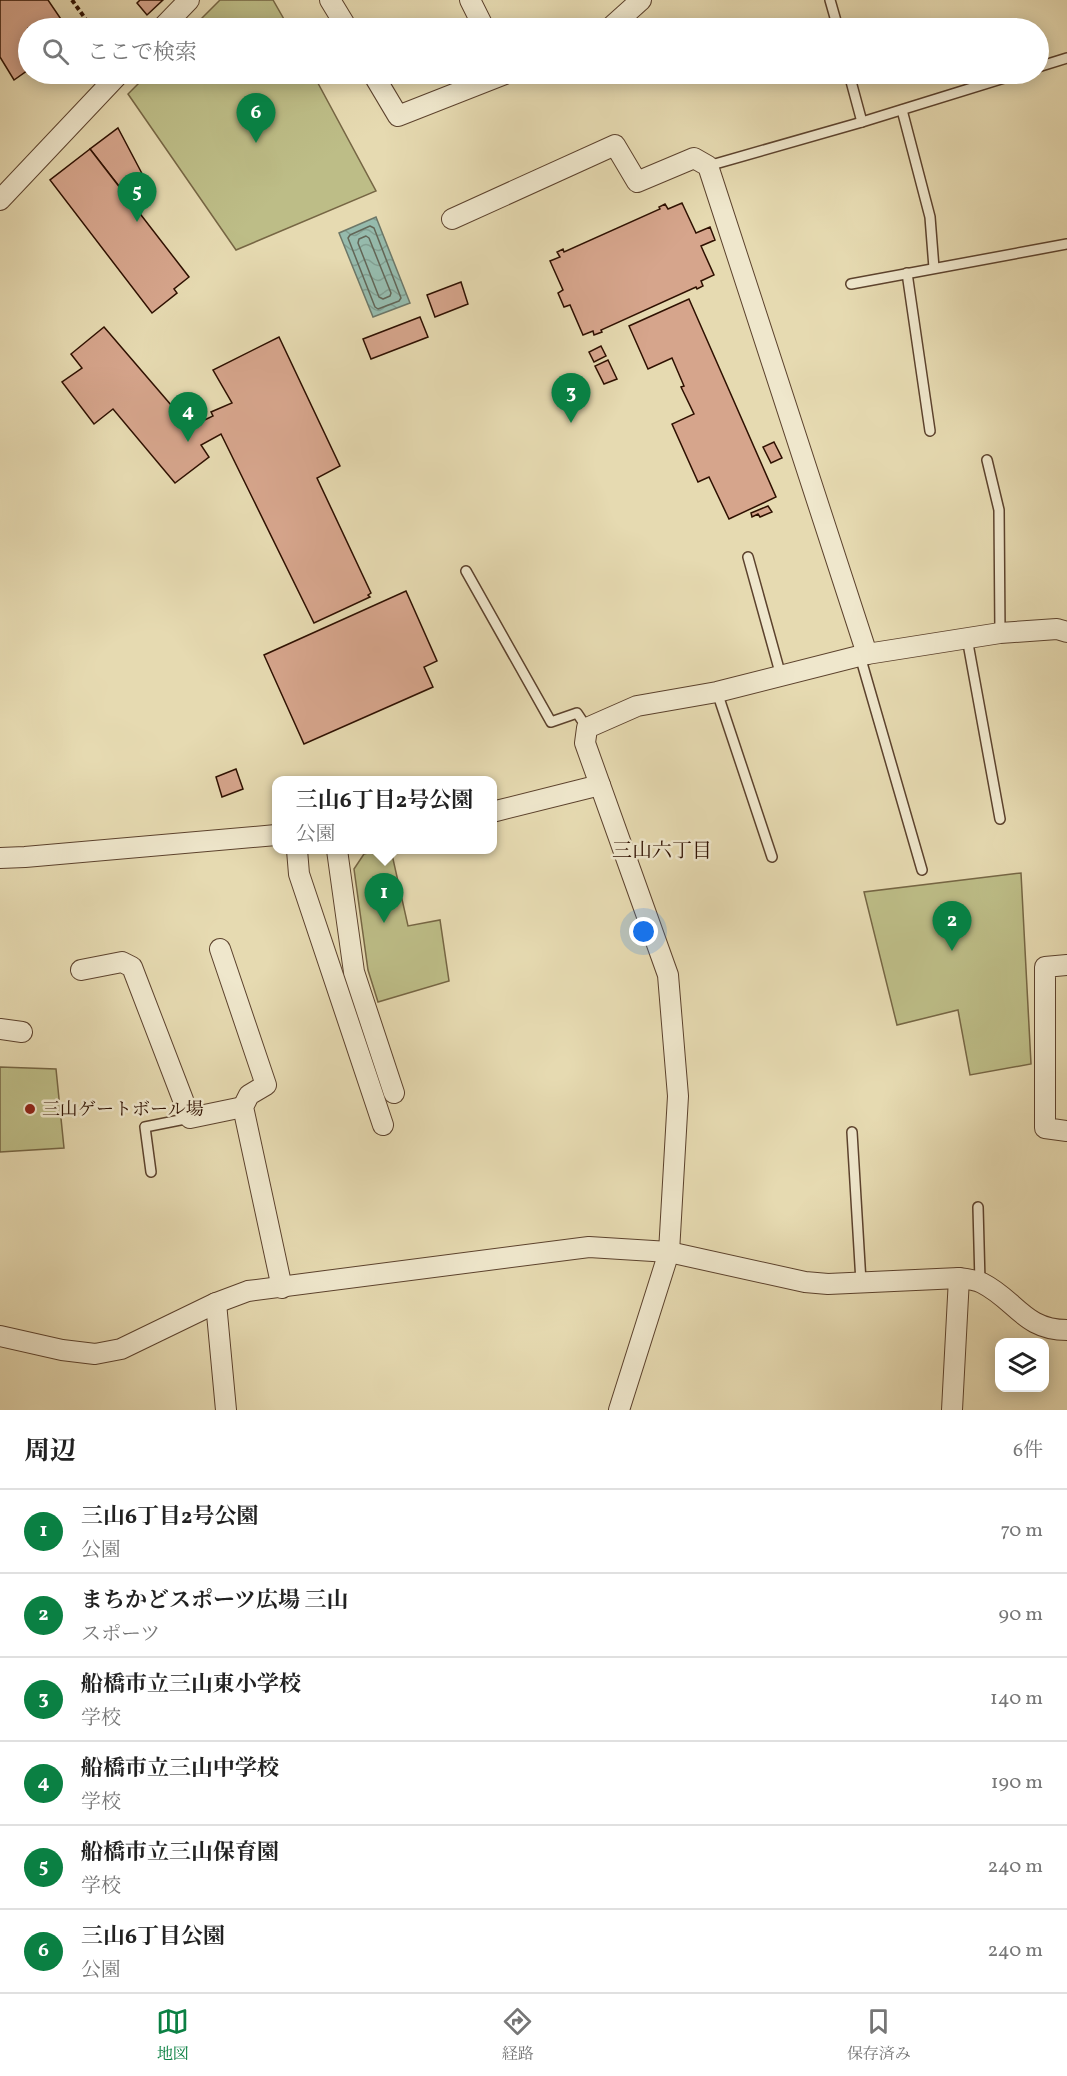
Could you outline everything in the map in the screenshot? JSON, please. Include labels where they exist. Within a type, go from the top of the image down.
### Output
[{"type":"street","points":[[172,18],[189,0]]},
{"type":"street","points":[[330,0],[341,18]]},
{"type":"street","points":[[470,0],[479,18]]},
{"type":"street","points":[[621,18],[641,0]]},
{"type":"street","points":[[0,200],[110,84]]},
{"type":"street","points":[[379,84],[398,116],[480,84]]},
{"type":"street","points":[[452,219],[615,145],[638,182],[694,158],[708,166],[864,655]]},
{"type":"street","points":[[620,1410],[669,1252],[678,1096],[668,975],[585,743],[587,728],[637,706],[717,692],[864,655],[1000,633],[1058,629],[1067,632]]},
{"type":"street","points":[[497,811],[600,785]]},
{"type":"street","points":[[0,858],[272,835]]},
{"type":"street","points":[[297,854],[299,874],[383,1125]]},
{"type":"street","points":[[339,854],[354,972],[394,1093]]},
{"type":"street","points":[[220,949],[266,1085],[249,1095],[243,1107],[282,1288]]},
{"type":"street","points":[[81,970],[122,962],[132,967],[190,1118],[243,1107]]},
{"type":"street","points":[[1067,965],[1045,967],[1045,1128],[1067,1131]]},
{"type":"street","points":[[0,1029],[22,1032]]},
{"type":"street","points":[[0,1336],[62,1350],[95,1354],[120,1349],[216,1303],[248,1291],[589,1247],[669,1252],[805,1282],[828,1284],[960,1278],[980,1282],[1013,1305],[1028,1320],[1054,1330],[1067,1330]]},
{"type":"street","points":[[952,1410],[960,1278]]},
{"type":"street","points":[[216,1303],[226,1410]]},
{"type":"lane","points":[[830,0],[835,18]]},
{"type":"lane","points":[[1049,64],[1067,58]]},
{"type":"lane","points":[[852,84],[862,122]]},
{"type":"lane","points":[[708,166],[985,84]]},
{"type":"lane","points":[[902,110],[930,217],[934,268]]},
{"type":"lane","points":[[851,284],[1067,244]]},
{"type":"lane","points":[[907,273],[930,431]]},
{"type":"lane","points":[[987,460],[999,510],[1000,633]]},
{"type":"lane","points":[[748,557],[781,676]]},
{"type":"lane","points":[[466,571],[551,722],[577,713],[587,728]]},
{"type":"lane","points":[[967,638],[1000,819]]},
{"type":"lane","points":[[864,655],[922,870]]},
{"type":"lane","points":[[717,692],[772,857]]},
{"type":"lane","points":[[151,1172],[145,1127],[190,1118]]},
{"type":"lane","points":[[852,1132],[861,1282]]},
{"type":"lane","points":[[978,1207],[980,1282]]},
{"type":"path","points":[[72,0],[85,18]]},
{"type":"green space","points":[[220,0],[273,0],[283,18],[202,18]]},
{"type":"green space","points":[[138,84],[318,84],[376,191],[236,250],[128,94]]},
{"type":"green space","points":[[364,854],[392,854],[408,926],[440,920],[449,981],[378,1002],[368,970],[354,869]]},
{"type":"green space","points":[[1021,873],[1031,1064],[970,1075],[958,1010],[897,1025],[864,892]]},
{"type":"green space","name":"三山ゲートボール場","points":[[0,1067],[56,1069],[64,1148],[0,1152]]},
{"type":"water","points":[[376,217],[410,303],[373,317],[339,233]]},
{"type":"building","points":[[0,0],[48,0],[60,18],[18,18],[18,77],[14,80],[0,57]]},
{"type":"building","points":[[140,0],[163,0],[147,15],[137,3]]},
{"type":"building","points":[[118,128],[147,183],[129,199],[90,149]]},
{"type":"building","points":[[90,149],[189,277],[174,289],[177,293],[152,313],[50,180]]},
{"type":"building","points":[[682,203],[696,233],[710,227],[715,240],[701,246],[714,275],[701,281],[703,286],[697,289],[696,287],[601,330],[602,332],[594,335],[593,331],[583,335],[570,305],[564,307],[558,293],[563,290],[550,261],[560,257],[557,252],[563,249],[564,252],[660,209],[659,207],[665,204],[668,209]]},
{"type":"building","points":[[461,282],[468,304],[435,317],[427,295]]},
{"type":"building","points":[[689,299],[776,497],[729,519],[709,477],[698,482],[672,424],[694,414],[681,387],[684,386],[672,358],[648,369],[629,326]]},
{"type":"building","points":[[420,317],[428,337],[371,359],[363,339]]},
{"type":"building","points":[[104,327],[190,427],[213,416],[211,412],[232,403],[213,370],[279,337],[340,466],[317,478],[371,593],[368,595],[370,597],[314,623],[221,434],[201,445],[209,457],[175,483],[113,409],[94,424],[62,382],[82,368],[71,354]]},
{"type":"building","points":[[601,346],[606,356],[594,362],[589,352]]},
{"type":"building","points":[[608,360],[617,379],[604,384],[595,366]]},
{"type":"building","points":[[774,442],[782,458],[771,463],[763,447]]},
{"type":"building","points":[[768,506],[772,512],[760,517],[758,514],[752,517],[751,513]]},
{"type":"building","points":[[406,591],[437,661],[424,667],[433,687],[304,744],[264,655]]},
{"type":"building","points":[[236,769],[243,789],[222,797],[216,777]]},
{"type":"place","name":"三山6丁目公園","points":[[256,143]]},
{"type":"place","name":"船橋市立三山保育園","points":[[137,222]]},
{"type":"place","name":"船橋市立三山東小学校","points":[[571,423]]},
{"type":"place","name":"船橋市立三山中学校","points":[[188,442]]},
{"type":"place","name":"三山6丁目2号公園","points":[[384,923]]},
{"type":"place","name":"まちかどスポーツ広場 三山","points":[[952,951]]},
{"type":"place","name":"三山ゲートボール場","points":[[30,1109]]},
{"type":"district","name":"三山六丁目","points":[[662,850]]}]
